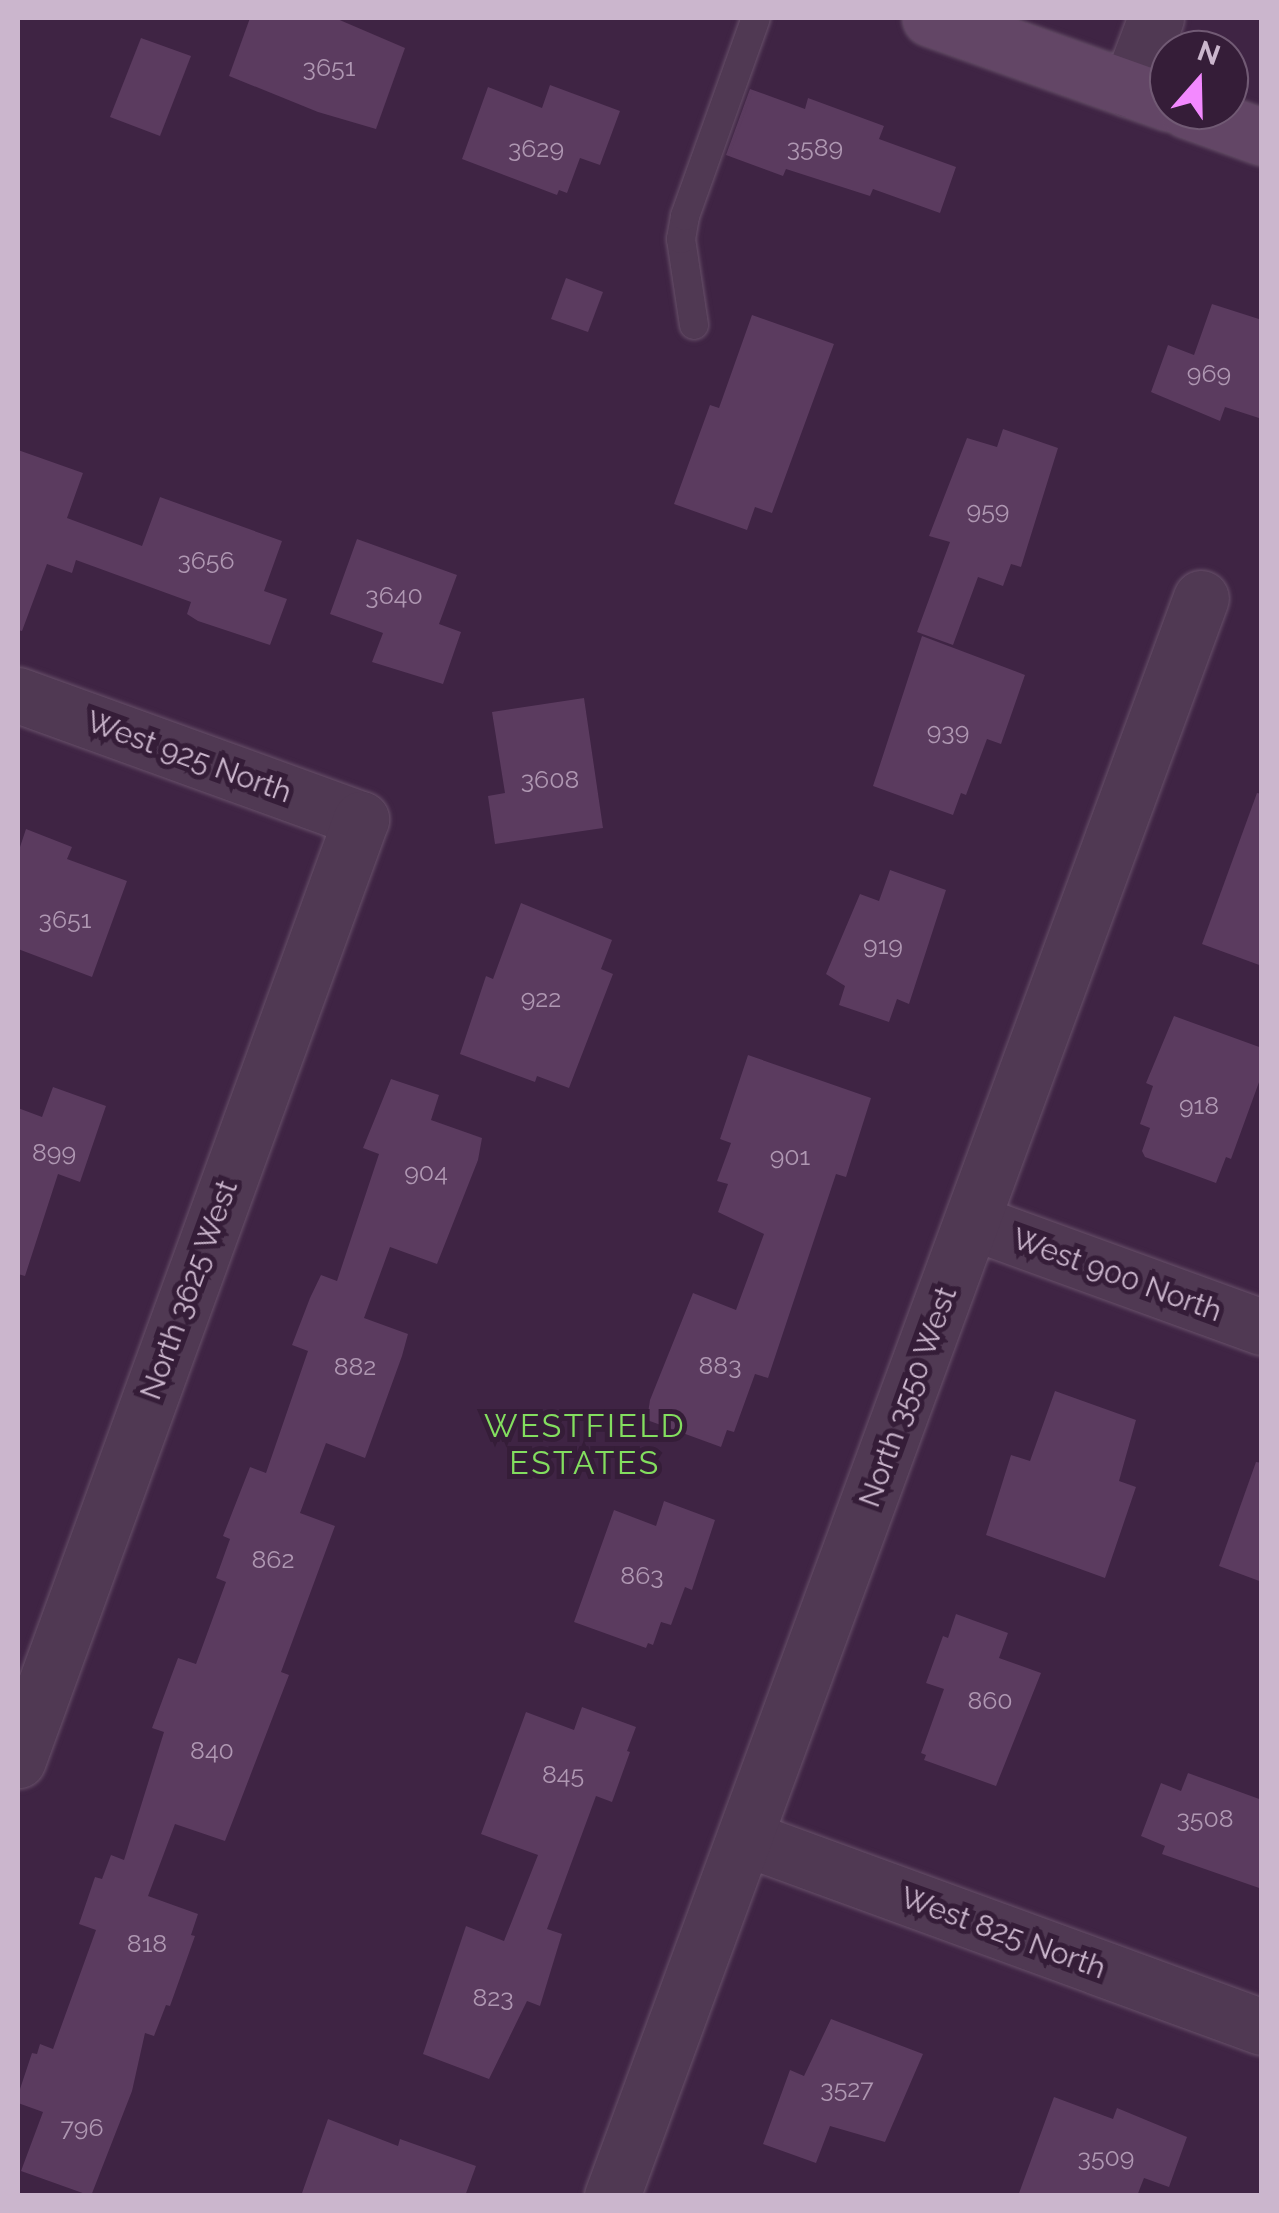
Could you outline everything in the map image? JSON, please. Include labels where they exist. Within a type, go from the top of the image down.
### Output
[{"type":"main road","points":[[930,18],[1149,96]]},
{"type":"street","name":"North 3550 West","points":[[612,2196],[1201,598]]},
{"type":"street","name":"West 925 North","points":[[18,695],[361,819]]},
{"type":"street","name":"North 3625 West","points":[[18,1760],[361,819]]},
{"type":"street","name":"West 900 North","points":[[973,1222],[1262,1327]]},
{"type":"street","name":"West 825 North","points":[[745,1838],[1262,2026]]},
{"type":"lane","points":[[694,325],[681,239],[685,216],[756,18]]},
{"type":"building","points":[[250,18],[335,18],[405,48],[376,129],[318,112],[229,76]]},
{"type":"building","points":[[141,38],[191,56],[160,136],[110,117]]},
{"type":"building","points":[[550,85],[620,111],[600,165],[580,158],[567,193],[559,190],[557,195],[462,159],[488,87],[542,108]]},
{"type":"building","points":[[750,89],[805,109],[808,98],[884,126],[879,139],[956,167],[940,213],[873,189],[870,196],[786,169],[783,176],[726,155]]},
{"type":"building","points":[[566,278],[603,292],[588,332],[551,319]]},
{"type":"building","points":[[1212,304],[1262,320],[1262,419],[1225,407],[1220,421],[1151,392],[1168,345],[1194,355]]},
{"type":"building","points":[[752,315],[834,344],[772,513],[755,507],[747,530],[674,504],[710,405],[719,408]]},
{"type":"building","points":[[1003,429],[1058,448],[1021,567],[1011,564],[1003,586],[978,577],[953,645],[917,632],[950,542],[929,536],[967,438],[997,447]]},
{"type":"building","points":[[18,450],[83,473],[67,518],[142,546],[160,497],[282,541],[264,591],[287,599],[270,645],[198,621],[187,614],[191,602],[76,560],[72,573],[47,564],[22,631],[18,630]]},
{"type":"building","points":[[357,539],[457,575],[439,624],[461,632],[443,684],[372,662],[383,633],[330,614]]},
{"type":"building","points":[[922,636],[1025,675],[1001,744],[987,739],[966,795],[961,793],[953,815],[873,786]]},
{"type":"building","points":[[584,698],[603,828],[495,844],[488,796],[505,793],[492,712]]},
{"type":"building","points":[[1257,793],[1262,794],[1262,966],[1202,944]]},
{"type":"building","points":[[26,829],[72,847],[67,859],[127,881],[92,977],[18,949],[18,853]]},
{"type":"building","points":[[890,870],[946,890],[909,1004],[897,999],[889,1022],[839,1005],[845,986],[826,974],[860,894],[879,901]]},
{"type":"building","points":[[521,903],[612,940],[601,969],[613,974],[569,1088],[537,1076],[535,1082],[460,1054],[486,976],[493,979]]},
{"type":"building","points":[[1174,1016],[1262,1048],[1262,1074],[1231,1159],[1226,1157],[1216,1183],[1145,1157],[1142,1151],[1150,1128],[1140,1124],[1153,1086],[1146,1083]]},
{"type":"building","points":[[748,1055],[871,1098],[846,1177],[836,1174],[768,1378],[755,1374],[734,1432],[727,1430],[721,1447],[647,1420],[650,1400],[693,1293],[736,1310],[764,1234],[718,1212],[728,1184],[717,1181],[731,1143],[720,1139]]},
{"type":"building","points":[[391,1079],[439,1095],[431,1120],[482,1138],[478,1160],[437,1264],[390,1247],[364,1318],[408,1334],[402,1356],[365,1458],[326,1443],[300,1513],[335,1526],[281,1672],[289,1675],[225,1841],[175,1824],[148,1896],[198,1914],[191,1935],[195,1936],[170,2006],[166,2005],[154,2036],[145,2033],[132,2091],[91,2196],[21,2171],[43,2112],[18,2103],[18,2095],[32,2053],[37,2054],[40,2044],[53,2049],[96,1930],[79,1924],[95,1877],[102,1879],[111,1855],[124,1860],[164,1732],[152,1728],[178,1658],[196,1664],[226,1582],[216,1578],[230,1539],[223,1536],[250,1467],[266,1473],[308,1351],[292,1345],[310,1298],[321,1275],[337,1281],[379,1154],[363,1148]]},
{"type":"building","points":[[53,1087],[106,1106],[80,1182],[58,1174],[25,1276],[18,1274],[18,1108],[42,1117]]},
{"type":"building","points":[[1055,1391],[1136,1420],[1119,1481],[1136,1487],[1105,1578],[986,1535],[1011,1455],[1030,1461]]},
{"type":"building","points":[[1256,1462],[1262,1463],[1262,1582],[1219,1566]]},
{"type":"building","points":[[664,1501],[715,1520],[692,1590],[685,1587],[671,1625],[661,1622],[653,1645],[648,1643],[646,1648],[574,1622],[614,1510],[656,1526]]},
{"type":"building","points":[[956,1614],[1008,1633],[999,1658],[1041,1673],[996,1786],[924,1760],[926,1755],[921,1753],[944,1689],[926,1683],[943,1636],[948,1638]]},
{"type":"building","points":[[582,1707],[636,1727],[627,1751],[630,1752],[612,1802],[596,1796],[547,1929],[562,1934],[540,2006],[527,2001],[489,2079],[423,2054],[466,1926],[504,1941],[538,1855],[481,1834],[526,1712],[574,1730]]},
{"type":"building","points":[[1188,1773],[1262,1800],[1262,1889],[1162,1854],[1165,1846],[1141,1836],[1161,1783],[1181,1791]]},
{"type":"building","points":[[831,2019],[923,2054],[885,2142],[830,2126],[816,2163],[763,2144],[790,2070],[804,2076]]},
{"type":"building","points":[[1054,2097],[1113,2119],[1117,2108],[1187,2137],[1169,2187],[1144,2178],[1137,2196],[1018,2196]]},
{"type":"building","points":[[328,2119],[398,2146],[400,2139],[476,2166],[465,2196],[301,2196]]},
{"type":"district","name":"WESTFIELD ESTATES","points":[[585,1446]]}]
